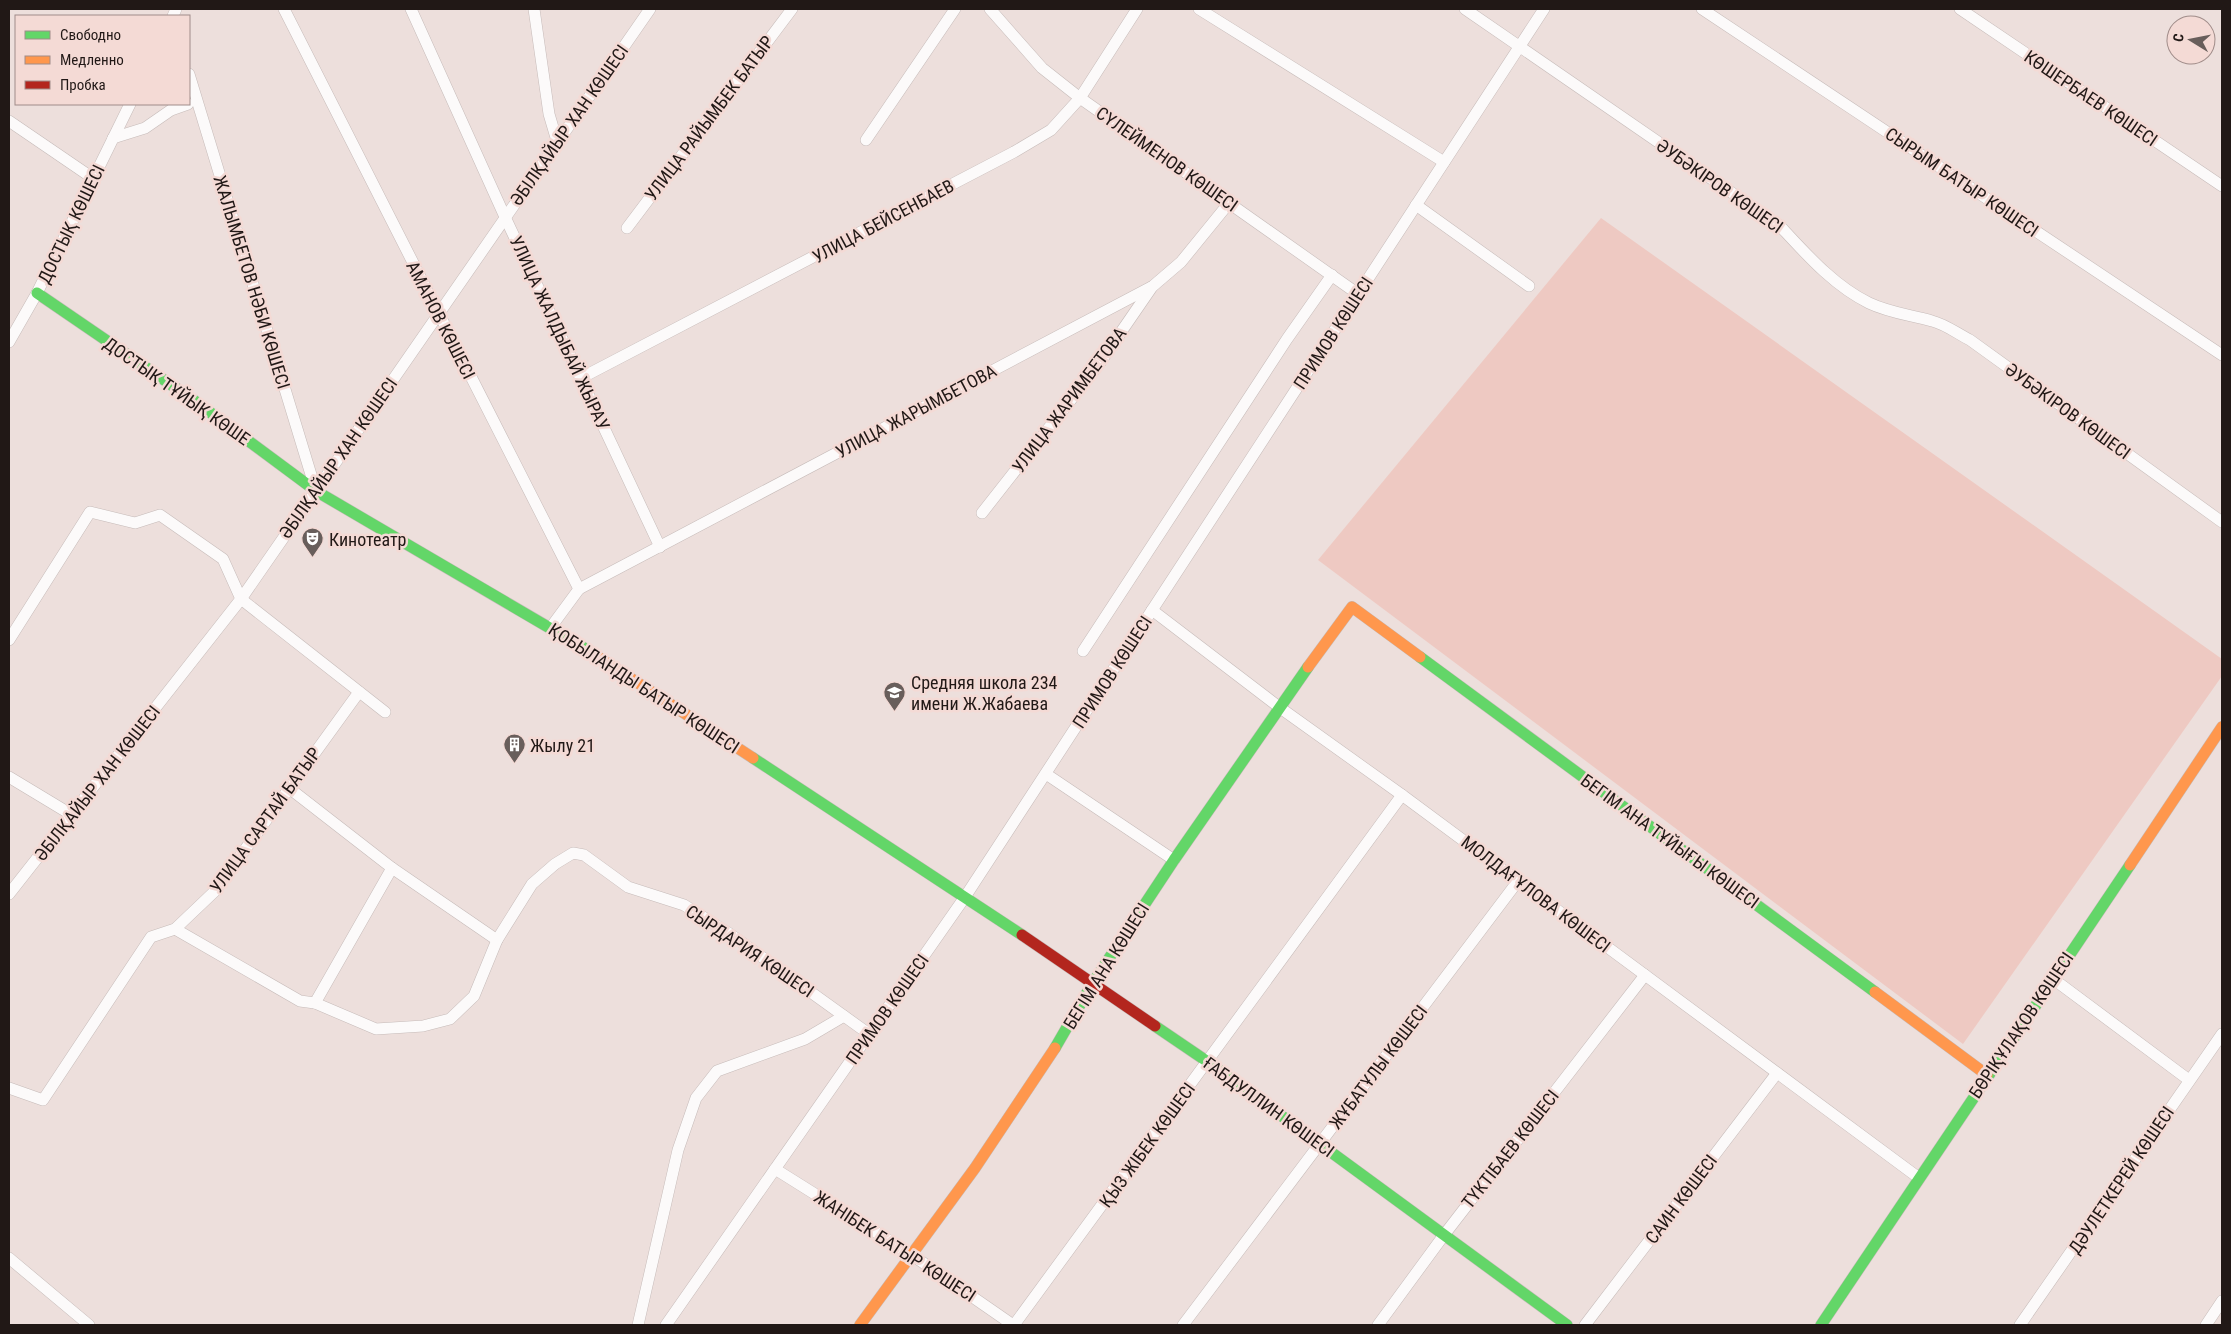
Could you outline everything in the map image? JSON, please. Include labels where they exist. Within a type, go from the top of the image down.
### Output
[{"type":"street","name":"АМАНОВ КӨШЕСІ","points":[[284,9],[579,589]]},
{"type":"street","name":"УЛИЦА ЖАЛДЫБАЙ ЖЫРАУ","points":[[411,9],[505,217],[660,547]]},
{"type":"street","points":[[534,9],[549,114],[557,141]]},
{"type":"street","name":"ӘБІЛҚАЙЫР ХАН КӨШЕСІ","points":[[9,894],[72,816],[240,598],[650,9]]},
{"type":"street","name":"УЛИЦА РАЙЫМБЕК БАТЫР","points":[[627,228],[792,9]]},
{"type":"street","points":[[866,140],[955,9]]},
{"type":"street","name":"СҮЛЕЙМЕНОВ КӨШЕСІ","points":[[990,9],[1042,68],[1080,98],[1358,294]]},
{"type":"street","name":"УЛИЦА БЕЙСЕНБАЕВ","points":[[581,378],[1014,152],[1050,130],[1080,98],[1137,9]]},
{"type":"street","points":[[1199,9],[1444,162]]},
{"type":"street","name":"ӘУБӘКІРОВ КӨШЕСІ","points":[[1465,9],[1780,226],[1812,260],[1843,286],[1869,303],[1895,313],[1935,321],[1970,340],[2222,522]]},
{"type":"street","name":"ПРИМОВ КӨШЕСІ","points":[[666,1325],[965,897],[1544,9]]},
{"type":"street","name":"СЫРЫМ БАТЫР КӨШЕСІ","points":[[1702,9],[2222,355]]},
{"type":"street","name":"КӨШЕРБАЕВ КӨШЕСІ","points":[[1960,9],[2222,186]]},
{"type":"street","name":"ЖАЛЫМБЕТОВ НӘБИ КӨШЕСІ","points":[[190,88],[191,103],[316,491]]},
{"type":"street","name":"ДОСТЫҚ КӨШЕСІ","points":[[9,342],[37,293],[130,105]]},
{"type":"street","points":[[113,138],[145,128],[171,110],[185,105]]},
{"type":"street","points":[[9,121],[94,180]]},
{"type":"street","name":"УЛИЦА ЖАРЫМБЕТОВА","points":[[579,589],[1153,286],[1182,262],[1229,203]]},
{"type":"street","points":[[1416,205],[1529,286]]},
{"type":"street","points":[[1083,651],[1282,347],[1332,275]]},
{"type":"street","name":"УЛИЦА ЖАРИМБЕТОВА","points":[[982,513],[1099,364],[1153,286]]},
{"type":"street","name":"ДОСТЫҚ ТҰЙЫҚ КӨШЕ","points":[[37,293],[192,399],[316,491]]},
{"type":"street","name":"ҚОБЫЛАНДЫ БАТЫР КӨШЕСІ","points":[[316,491],[551,626],[965,897]]},
{"type":"street","points":[[9,640],[90,512],[135,523],[160,515],[222,559],[240,598],[384,712]]},
{"type":"street","points":[[551,626],[579,589]]},
{"type":"street","name":"БЕГІМ АНА КӨШЕСІ","points":[[860,1325],[997,1136],[1056,1047],[1092,984],[1174,860],[1279,707],[1352,607]]},
{"type":"street","name":"БЕГІМ АНА ТҰЙЫҒЫ КӨШЕСІ","points":[[1352,607],[1987,1075]]},
{"type":"street","name":"МОЛДАҒҰЛОВА КӨШЕСІ","points":[[1152,610],[1279,707],[1518,880],[1919,1178]]},
{"type":"street","name":"УЛИЦА САРТАЙ БАТЫР","points":[[9,1088],[43,1100],[151,937],[175,929],[216,891],[359,692]]},
{"type":"street","name":"БӨРІҚҰЛАҚОВ КӨШЕСІ","points":[[1821,1325],[2222,727]]},
{"type":"street","points":[[1046,774],[1174,860]]},
{"type":"street","points":[[9,777],[72,816]]},
{"type":"street","points":[[175,929],[300,1001],[315,1003],[376,1029],[423,1026],[450,1019],[474,996],[497,940],[392,868],[290,788]]},
{"type":"street","name":"ҚЫЗ ЖІБЕК КӨШЕСІ","points":[[1014,1325],[1402,795]]},
{"type":"street","name":"СЫРДАРИЯ КӨШЕСІ","points":[[497,940],[532,884],[555,864],[573,853],[584,855],[628,887],[684,905],[730,934],[870,1034]]},
{"type":"street","points":[[315,1003],[392,868]]},
{"type":"street","name":"ЖҰБАТҰЛЫ КӨШЕСІ","points":[[1183,1325],[1518,880]]},
{"type":"street","name":"ҒАБДУЛЛИН КӨШЕСІ","points":[[965,897],[1208,1062],[1567,1325]]},
{"type":"street","name":"ТҮКТІБАЕВ КӨШЕСІ","points":[[1378,1325],[1444,1236],[1645,975]]},
{"type":"street","points":[[2052,978],[2189,1080]]},
{"type":"street","points":[[638,1325],[678,1150],[696,1098],[717,1072],[805,1039],[844,1016]]},
{"type":"street","name":"ДӘУЛЕТКЕРЕЙ КӨШЕСІ","points":[[2020,1325],[2222,1034]]},
{"type":"street","name":"САИН КӨШЕСІ","points":[[1586,1325],[1777,1073]]},
{"type":"street","name":"ЖАНІБЕК БАТЫР КӨШЕСІ","points":[[775,1169],[912,1255],[1014,1325]]},
{"type":"street","points":[[9,1258],[89,1325]]},
{"type":"street","points":[[2206,1325],[2222,1301]]},
{"type":"shaded area","points":[[1601,218],[2222,659],[2222,676],[1963,1044],[1318,560]]},
{"type":"traffic: fast","points":[[37,293],[192,399],[316,491],[589,651]]},
{"type":"traffic: fast","points":[[1420,657],[1875,992]]},
{"type":"traffic: fast","points":[[1055,1048],[1092,984],[1174,860],[1308,667]]},
{"type":"traffic: fast","points":[[753,758],[1022,935]]},
{"type":"traffic: fast","points":[[1821,1325],[2130,865]]},
{"type":"traffic: fast","points":[[1155,1026],[1208,1062],[1567,1325]]},
{"type":"traffic: slow","points":[[1308,667],[1352,607],[1420,657]]},
{"type":"traffic: slow","points":[[589,651],[753,758]]},
{"type":"traffic: slow","points":[[2130,865],[2222,727]]},
{"type":"traffic: slow","points":[[1875,992],[1987,1075]]},
{"type":"traffic: slow","points":[[860,1325],[975,1168],[1055,1048]]},
{"type":"traffic: jam","points":[[1022,935],[1155,1026]]},
{"type":"place","name":"Кинотеатр","points":[[313,558]]},
{"type":"place","name":"Средняя школа 234 имени Ж.Жабаева","points":[[895,711]]},
{"type":"place","name":"Жылу 21","points":[[514,764]]}]
